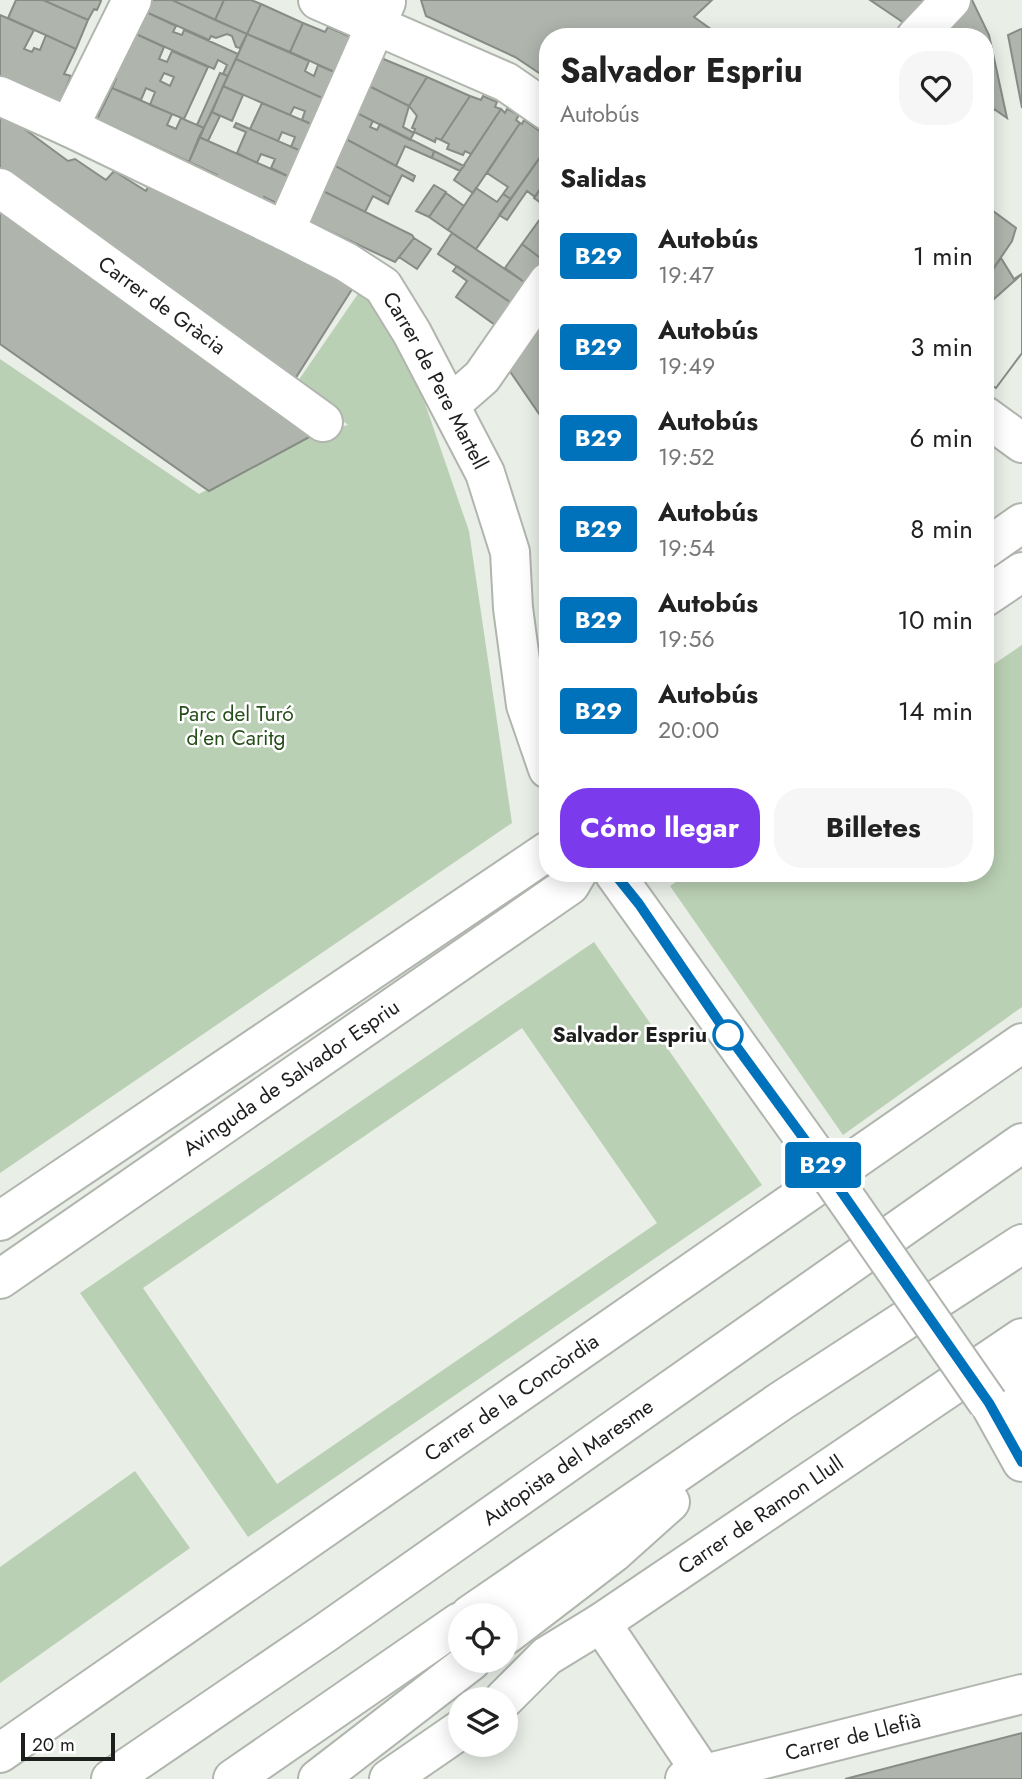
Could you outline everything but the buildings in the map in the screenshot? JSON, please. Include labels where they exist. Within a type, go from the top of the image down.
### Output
[{"type":"main road","points":[[69,127],[132,0]]},
{"type":"main road","points":[[318,0],[382,12],[506,82],[539,105]]},
{"type":"main road","points":[[925,28],[951,0]]},
{"type":"main road","points":[[285,231],[382,12]]},
{"type":"main road","name":"Carrer de Pere Martell","points":[[0,96],[285,231],[346,262],[383,286],[412,332],[485,473],[510,552],[513,608],[526,705],[539,743]]},
{"type":"main road","name":"Carrer de Gràcia","points":[[0,188],[323,422]]},
{"type":"main road","points":[[450,405],[482,377],[539,295]]},
{"type":"main road","points":[[994,423],[1022,443]]},
{"type":"main road","points":[[994,543],[1022,523]]},
{"type":"main road","points":[[994,591],[1022,572]]},
{"type":"main road","name":"Avinguda de Salvador Espriu","points":[[0,1221],[539,857]]},
{"type":"main road","name":"Avinguda de Salvador Espriu","points":[[0,1279],[572,882]]},
{"type":"main road","points":[[621,882],[989,1403],[1022,1462]]},
{"type":"main road","name":"Carrer de la Concòrdia","points":[[0,1753],[1022,1043]]},
{"type":"main road","name":"Autopista del Maresme","points":[[111,1779],[325,1633],[1022,1143]]},
{"type":"main road","points":[[487,1603],[781,1401],[1022,1244]]},
{"type":"main road","name":"Carrer de Ramon Llull","points":[[516,1687],[547,1656],[601,1623],[1022,1338]]},
{"type":"main road","points":[[1022,1369],[1000,1386],[1022,1426]]},
{"type":"main road","points":[[518,1626],[614,1553],[781,1401]]},
{"type":"main road","points":[[601,1623],[698,1778]]},
{"type":"main road","points":[[233,1779],[448,1630]]},
{"type":"main road","points":[[327,1772],[455,1673]]},
{"type":"main road","name":"Carrer de Llefià","points":[[698,1778],[1022,1694]]},
{"type":"main road","points":[[389,1779],[448,1738]]},
{"type":"green space","name":"Parc del Turó d'en Caritg","points":[[362,288],[381,311],[420,389],[469,531],[512,823],[0,1173],[0,359],[199,494],[313,435],[348,425],[298,381]]},
{"type":"green space","points":[[1022,645],[1022,1007],[843,1135],[670,886],[676,882],[994,882],[994,664]]},
{"type":"green space","points":[[594,942],[762,1185],[248,1537],[80,1293]],"holes":[[[522,1028],[657,1223],[277,1484],[143,1288]]]},
{"type":"green space","points":[[135,1471],[190,1548],[0,1683],[0,1567]]},
{"type":"bus line","name":"B29","points":[[622,882],[989,1403],[1022,1462]]},
{"type":"place","name":"Salvador Espriu","points":[[728,1035]]}]
